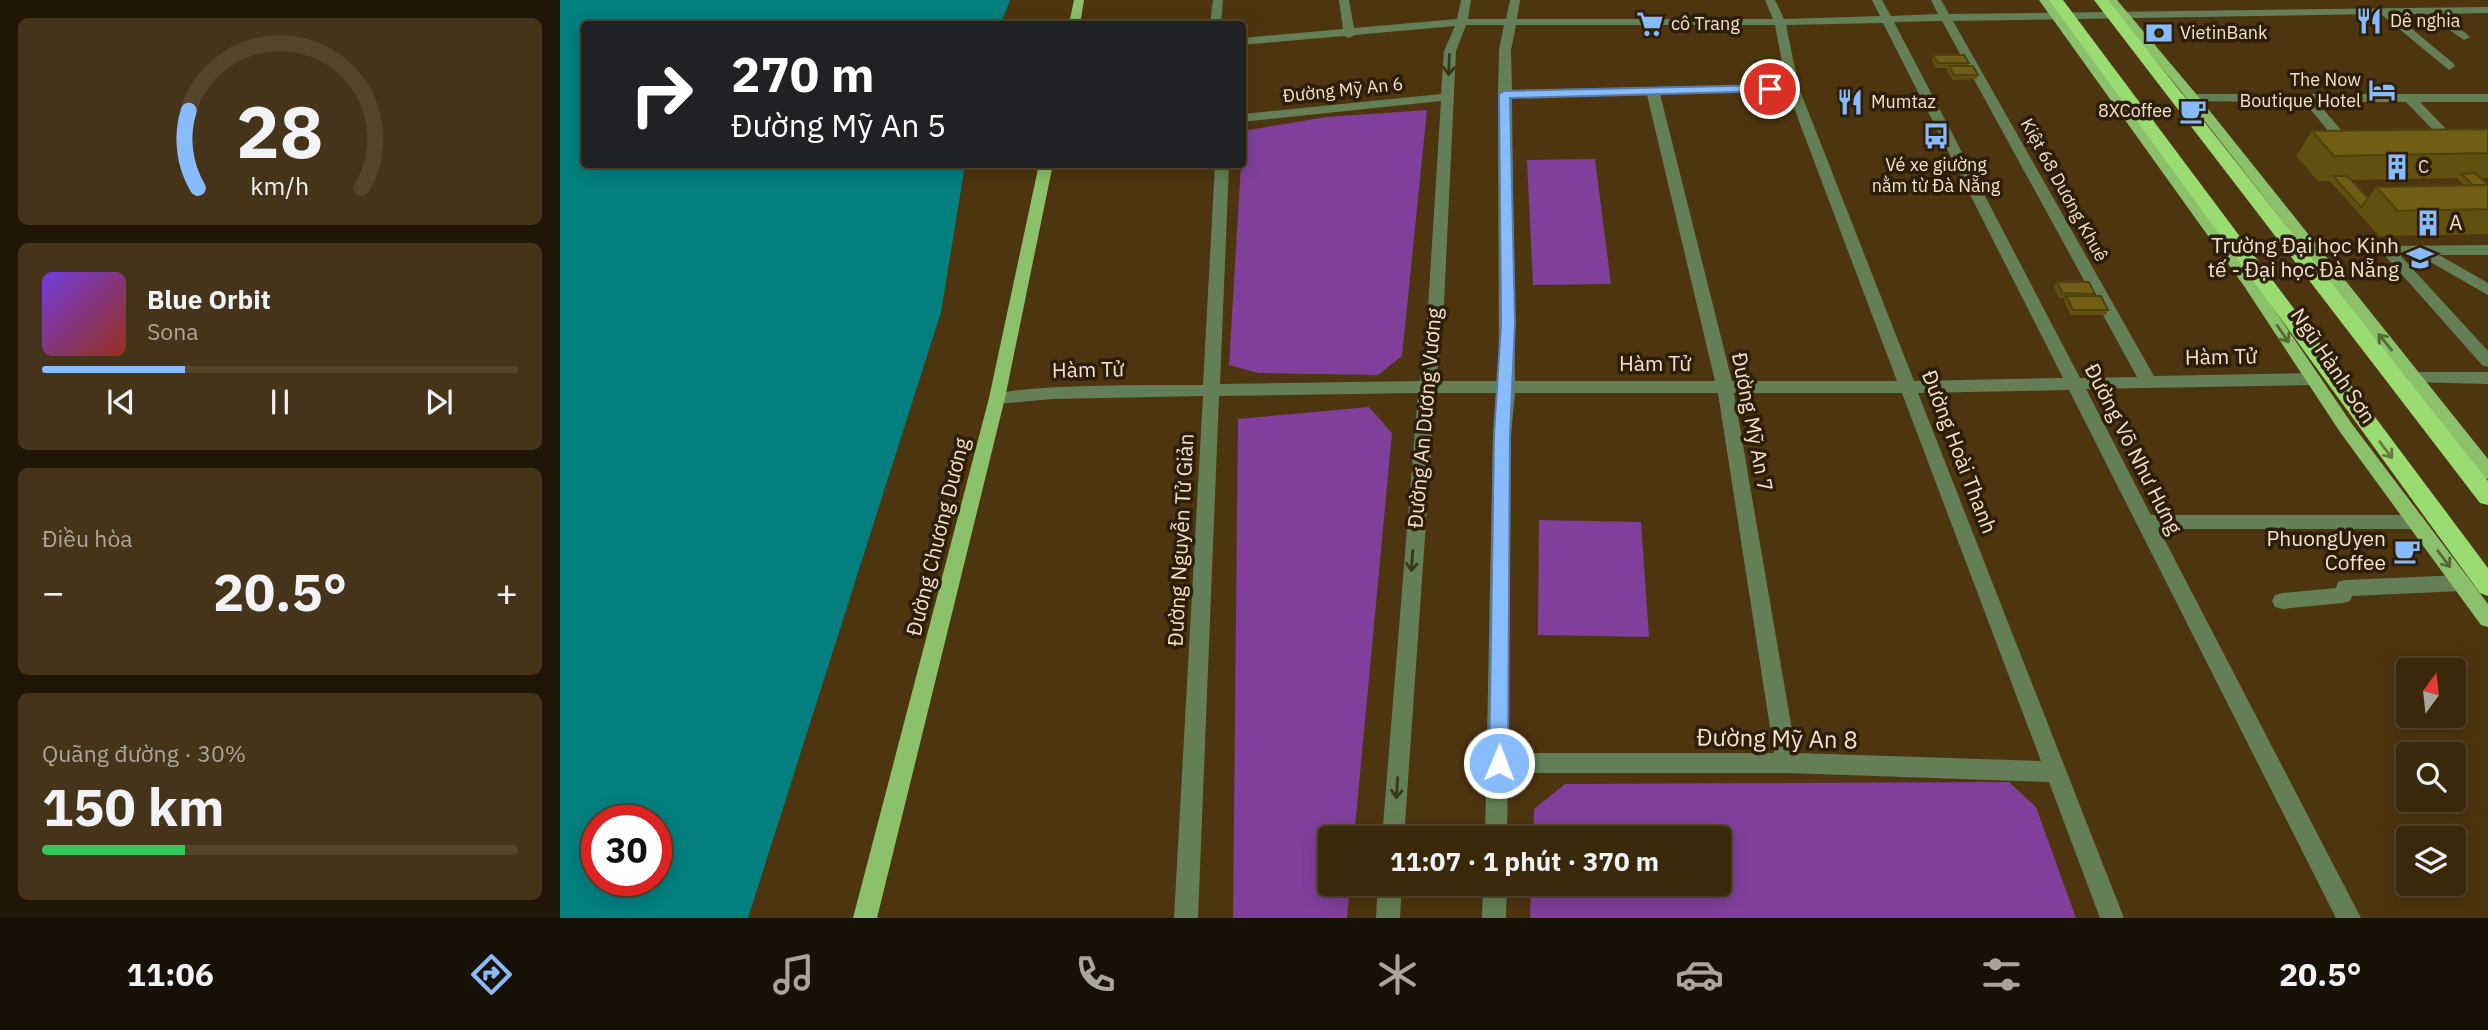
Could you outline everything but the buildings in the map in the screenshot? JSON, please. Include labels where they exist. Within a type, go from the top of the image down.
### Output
[{"type":"highway","name":"Ngũ Hành Sơn","points":[[2101,0],[2114,9],[2127,32],[2187,99],[2406,379],[2488,497]]},
{"type":"highway","name":"Ngũ Hành Sơn","points":[[2059,10],[2488,586]]},
{"type":"highway","points":[[2314,379],[2334,379]]},
{"type":"main road","points":[[1076,21],[1079,0]]},
{"type":"main road","name":"Ngũ Hành Sơn","points":[[2044,0],[2059,10],[2314,379],[2488,619]]},
{"type":"main road","name":"Ngũ Hành Sơn","points":[[2114,9],[2187,99]]},
{"type":"main road","name":"Đường Chương Dương","points":[[865,918],[997,398],[1045,168]]},
{"type":"main road","name":"Ngũ Hành Sơn","points":[[2406,379],[2488,472]]},
{"type":"street","points":[[1216,21],[1218,0]]},
{"type":"street","points":[[1344,0],[1349,35]]},
{"type":"street","name":"Đường An Dương Vương","points":[[1394,826],[1421,435],[1435,324],[1450,51],[1462,22],[1466,0]]},
{"type":"street","points":[[1496,826],[1502,435],[1507,388],[1504,94],[1505,50],[1513,22],[1515,0]]},
{"type":"street","name":"Đường Hoài Thanh","points":[[1770,0],[1780,22],[1793,88],[2112,918]]},
{"type":"street","name":"Đường Võ Như Hưng","points":[[1877,0],[2349,918]]},
{"type":"street","name":"Kiệt 68 Dương Khuê","points":[[1937,0],[2148,381]]},
{"type":"street","points":[[2270,0],[2281,12]]},
{"type":"street","points":[[2314,0],[2326,11]]},
{"type":"street","points":[[1246,42],[1349,35],[1462,22],[1887,20],[2114,9],[2281,12],[2429,7],[2488,10]]},
{"type":"street","points":[[2429,7],[2464,37]]},
{"type":"street","points":[[2384,10],[2449,66]]},
{"type":"street","points":[[1504,94],[1793,88]]},
{"type":"street","name":"Đường Mỹ An 7","points":[[1653,93],[1725,387],[1787,763]]},
{"type":"street","name":"Đường Mỹ An 6","points":[[1246,118],[1448,97]]},
{"type":"street","points":[[2408,97],[2443,132]]},
{"type":"street","points":[[2307,98],[2336,131]]},
{"type":"street","points":[[2187,99],[2488,98]]},
{"type":"street","name":"Đường Nguyễn Tử Giản","points":[[1186,918],[1222,168]]},
{"type":"street","points":[[2419,250],[2488,290]]},
{"type":"street","points":[[2488,250],[2388,251],[2488,361]]},
{"type":"street","points":[[2406,379],[2488,378]]},
{"type":"street","name":"Hàm Tử","points":[[997,398],[1053,393],[1428,387],[1910,387],[2314,379]]},
{"type":"street","points":[[2145,522],[2416,522]]},
{"type":"street","points":[[2282,601],[2343,595],[2345,588],[2461,583]]},
{"type":"street","name":"Đường Mỹ An 8","points":[[1499,763],[1787,763],[2055,772]]},
{"type":"street","points":[[1388,918],[1389,896]]},
{"type":"street","points":[[1494,918],[1495,896]]},
{"type":"shaded area","points":[[1427,110],[1402,356],[1378,375],[1258,373],[1229,365],[1241,168],[1246,168],[1246,130],[1326,117]]},
{"type":"shaded area","points":[[1595,159],[1611,284],[1533,285],[1527,160]]},
{"type":"shaded area","points":[[1369,407],[1392,433],[1355,826],[1318,826],[1318,896],[1349,896],[1347,918],[1233,918],[1238,419]]},
{"type":"shaded area","points":[[1539,520],[1641,522],[1649,637],[1538,635]]},
{"type":"shaded area","points":[[2009,782],[2036,807],[2076,918],[1530,918],[1531,896],[1731,896],[1731,826],[1533,826],[1534,809],[1565,784]]},
{"type":"water","points":[[560,0],[1010,0],[1002,21],[581,21],[581,168],[965,168],[941,312],[748,918],[560,918]]},
{"type":"place","name":"Dê nghia","points":[[2369,21]]},
{"type":"place","name":"cô Trang","points":[[1650,24]]},
{"type":"place","name":"VietinBank","points":[[2159,33]]},
{"type":"place","name":"The Now Boutique Hotel","points":[[2382,90]]},
{"type":"place","name":"Mumtaz","points":[[1850,102]]},
{"type":"place","name":"8XCoffee","points":[[2193,111]]},
{"type":"place","name":"Vé xe giường nằm từ Đà Nẵng","points":[[1936,136]]},
{"type":"place","name":"C","points":[[2397,167]]},
{"type":"place","name":"A","points":[[2428,223]]},
{"type":"place","name":"Trường Đại học Kinh tế - Đại học Đà Nẵng","points":[[2420,258]]},
{"type":"place","name":"PhuongUyen Coffee","points":[[2407,551]]},
{"type":"route","points":[[1499,763],[1502,435],[1507,388],[1508,323],[1504,94],[1770,89]]}]
